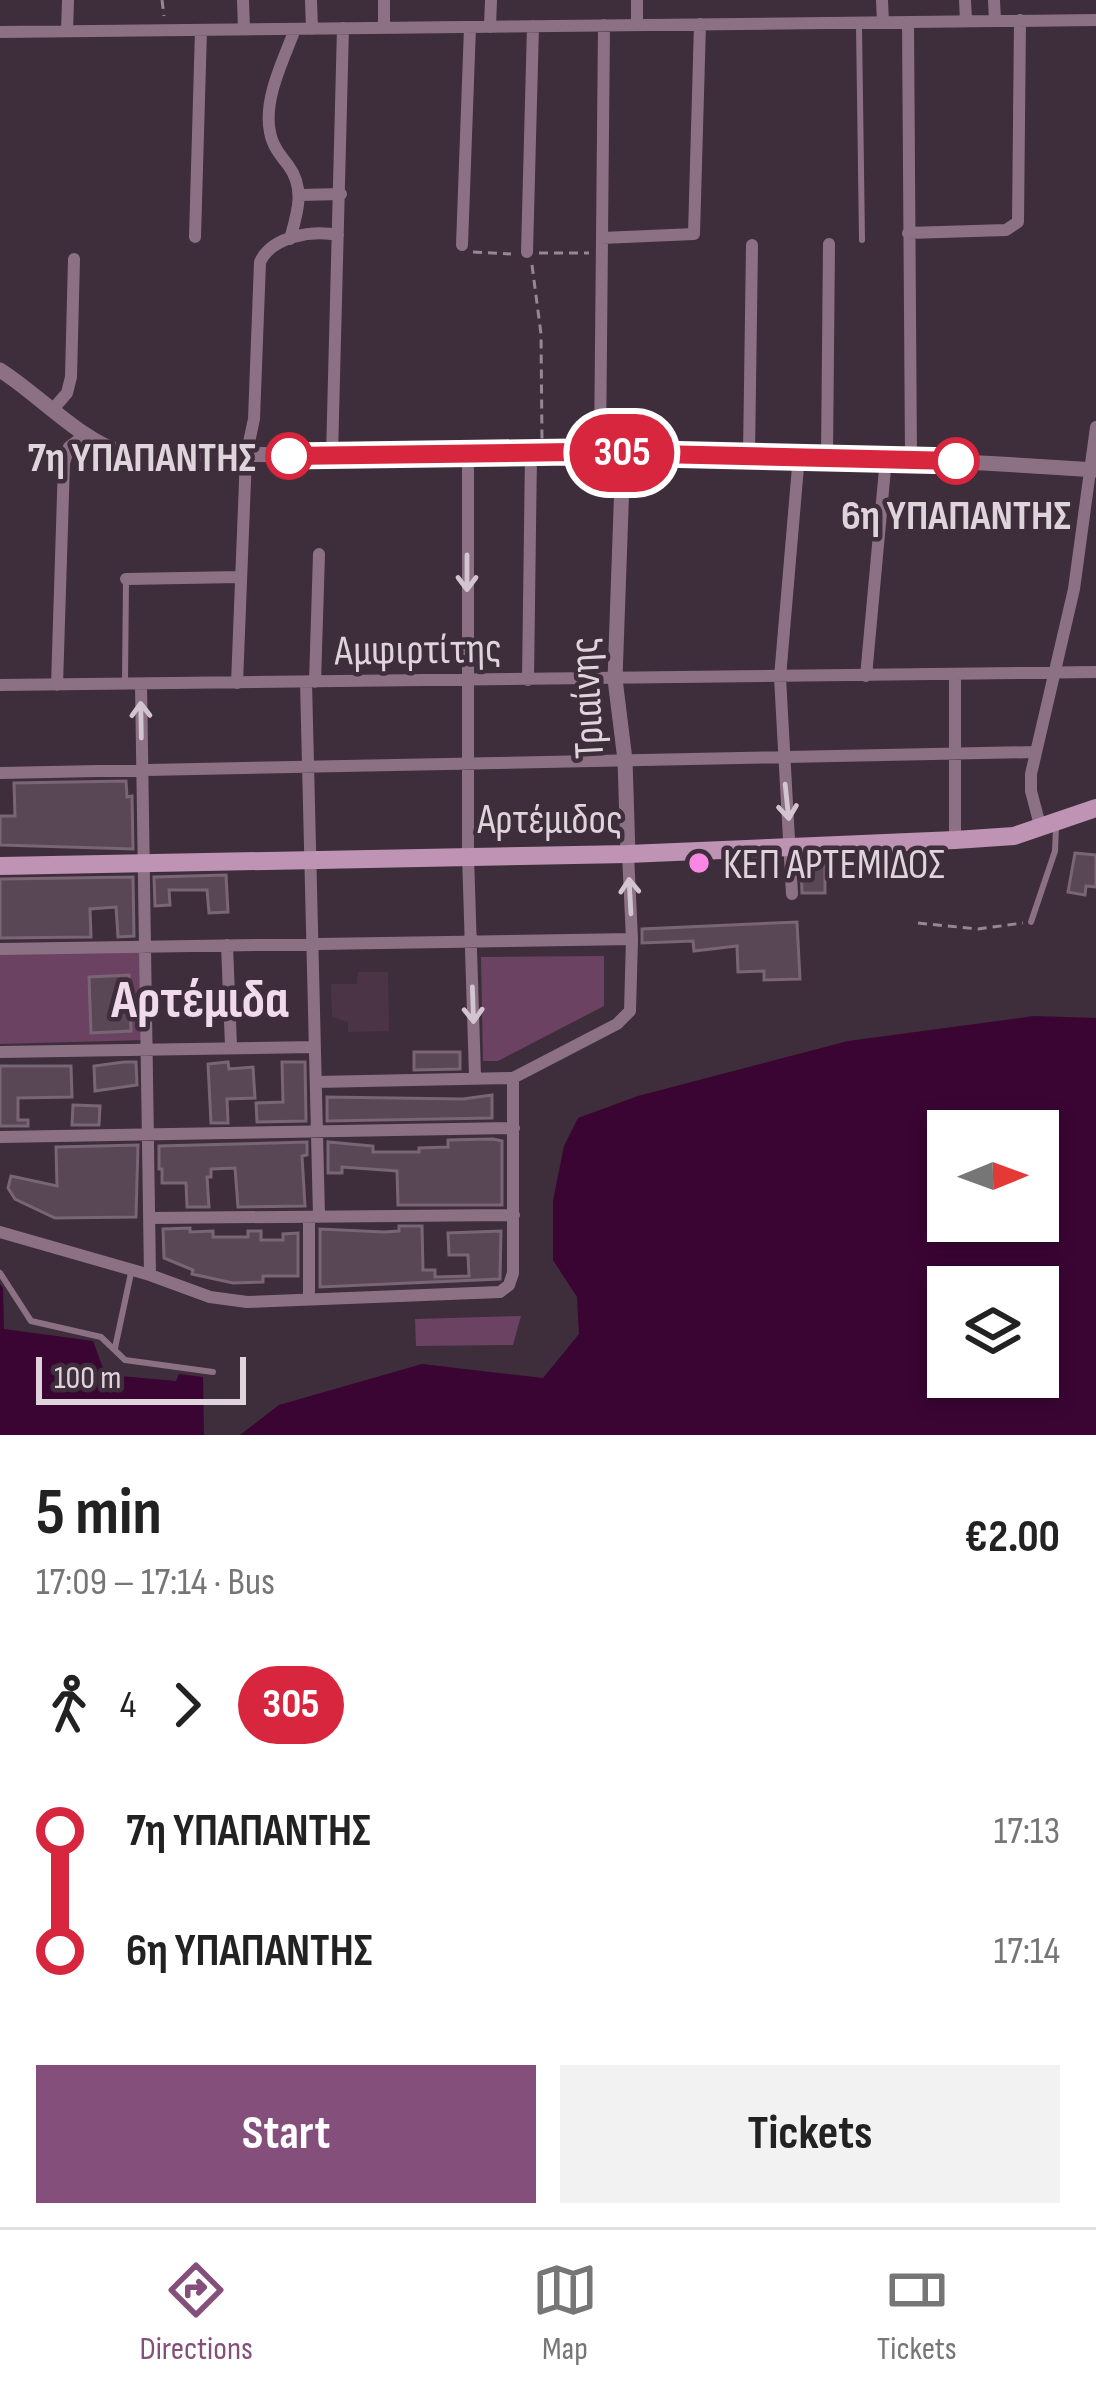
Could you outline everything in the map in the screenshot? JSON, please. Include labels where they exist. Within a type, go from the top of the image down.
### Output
[{"type":"main road","name":"Αρτέμιδος","points":[[0,866],[628,854],[955,840],[1014,836],[1096,808]]},
{"type":"street","points":[[67,31],[68,0]]},
{"type":"street","points":[[243,0],[244,29]]},
{"type":"street","points":[[311,0],[312,28]]},
{"type":"street","points":[[384,0],[385,28]]},
{"type":"street","points":[[490,0],[490,26]]},
{"type":"street","points":[[637,0],[638,25]]},
{"type":"street","points":[[882,0],[883,22]]},
{"type":"street","points":[[965,0],[966,21]]},
{"type":"street","points":[[994,0],[995,21]]},
{"type":"street","points":[[908,233],[1006,230],[1018,222],[1020,20]]},
{"type":"street","points":[[0,32],[1096,20]]},
{"type":"street","points":[[908,22],[911,458]]},
{"type":"street","points":[[602,238],[694,234],[700,24]]},
{"type":"street","points":[[600,452],[604,25]]},
{"type":"street","points":[[527,252],[533,26]]},
{"type":"street","points":[[462,245],[470,27]]},
{"type":"street","points":[[332,456],[343,28]]},
{"type":"street","points":[[290,239],[299,195],[296,179],[268,128],[273,92],[295,29]]},
{"type":"street","points":[[195,237],[201,30]]},
{"type":"street","points":[[299,195],[341,194]]},
{"type":"street","points":[[237,683],[239,577],[246,456],[254,419],[260,262],[267,249],[290,239],[314,232],[338,235]]},
{"type":"street","points":[[827,456],[829,244]]},
{"type":"street","points":[[749,455],[752,245]]},
{"type":"street","points":[[54,408],[68,393],[71,377],[74,259]]},
{"type":"street","points":[[0,370],[102,447],[121,452],[799,455],[1094,470]]},
{"type":"street","points":[[1049,826],[1030,791],[1074,589],[1094,470],[1096,428]]},
{"type":"street","points":[[57,685],[64,463],[69,447],[85,435]]},
{"type":"street","points":[[528,680],[538,452]]},
{"type":"street","name":"Τριαίνης","points":[[513,1078],[624,1020],[632,1004],[625,760],[615,679],[623,453]]},
{"type":"street","points":[[792,894],[780,677],[799,455]]},
{"type":"street","points":[[468,456],[466,681],[475,1076]]},
{"type":"street","points":[[866,676],[886,458]]},
{"type":"street","points":[[309,1299],[317,1132],[308,767],[319,554]]},
{"type":"street","points":[[127,580],[239,577]]},
{"type":"street","name":"Αμφιρτίτης","points":[[0,686],[1096,672]]},
{"type":"street","points":[[955,675],[955,840]]},
{"type":"street","points":[[141,684],[151,1275]]},
{"type":"street","points":[[0,773],[1035,752]]},
{"type":"street","points":[[0,949],[632,939]]},
{"type":"street","points":[[227,945],[231,1046]]},
{"type":"street","points":[[0,1052],[315,1047]]},
{"type":"street","points":[[1,1236],[151,1275],[210,1297],[247,1302],[500,1292],[509,1285],[513,1273],[513,1078],[316,1082]]},
{"type":"street","points":[[0,1137],[514,1128]]},
{"type":"street","points":[[149,1218],[514,1215]]},
{"type":"lane","points":[[859,22],[862,240]]},
{"type":"lane","points":[[125,684],[127,580]]},
{"type":"lane","points":[[1031,922],[1055,851],[1049,826]]},
{"type":"lane","points":[[114,1351],[131,1270]]},
{"type":"lane","points":[[0,1273],[30,1320],[101,1337],[127,1360],[213,1372]]},
{"type":"path","points":[[162,0],[165,30]]},
{"type":"path","points":[[527,252],[538,294],[538,452]]},
{"type":"path","points":[[918,923],[978,929],[1031,922]]},
{"type":"shaded area","points":[[144,950],[146,1040],[0,1044],[0,953]]},
{"type":"shaded area","points":[[604,956],[604,1006],[498,1061],[483,1061],[481,957]]},
{"type":"shaded area","points":[[358,972],[388,972],[389,1031],[348,1032],[348,1022],[332,1017],[331,984],[357,984]]},
{"type":"shaded area","points":[[1034,1016],[1096,1018],[1096,1435],[240,1435],[279,1405],[422,1364],[543,1378],[579,1334],[577,1297],[553,1260],[553,1201],[564,1146],[578,1118],[638,1096],[848,1041]]},
{"type":"shaded area","points":[[0,1284],[4,1329],[93,1341],[109,1375],[176,1381],[179,1374],[203,1377],[204,1435],[0,1435]]},
{"type":"shaded area","points":[[521,1316],[513,1345],[416,1346],[415,1319]]},
{"type":"building","points":[[126,781],[127,797],[132,796],[133,849],[0,845],[0,816],[15,816],[14,783]]},
{"type":"building","points":[[1075,853],[1096,855],[1096,887],[1086,886],[1085,895],[1068,892]]},
{"type":"building","points":[[825,859],[825,893],[802,893],[801,860]]},
{"type":"building","points":[[226,875],[228,912],[209,913],[207,890],[169,890],[170,905],[155,906],[154,877]]},
{"type":"building","points":[[133,877],[134,936],[118,937],[116,907],[90,909],[91,937],[0,938],[0,879]]},
{"type":"building","points":[[797,922],[800,979],[764,980],[764,971],[738,972],[737,946],[694,951],[693,941],[642,943],[642,929]]},
{"type":"building","points":[[129,975],[131,1031],[91,1033],[89,977]]},
{"type":"building","points":[[414,1052],[460,1052],[460,1069],[414,1070]]},
{"type":"building","points":[[136,1062],[137,1085],[95,1091],[94,1066]]},
{"type":"building","points":[[228,1062],[229,1069],[253,1067],[255,1098],[227,1099],[228,1123],[211,1123],[208,1064]]},
{"type":"building","points":[[282,1062],[305,1062],[306,1121],[257,1122],[256,1103],[283,1102]]},
{"type":"building","points":[[0,1066],[71,1066],[72,1097],[18,1098],[18,1120],[28,1120],[28,1126],[0,1126]]},
{"type":"building","points":[[492,1095],[492,1118],[327,1121],[327,1097],[463,1099]]},
{"type":"building","points":[[73,1105],[100,1106],[99,1125],[72,1125]]},
{"type":"building","points":[[448,1140],[502,1141],[502,1205],[398,1205],[397,1171],[342,1167],[342,1173],[328,1173],[328,1142],[373,1146],[373,1152],[419,1152],[419,1148],[448,1147]]},
{"type":"building","points":[[307,1142],[307,1155],[302,1156],[305,1206],[238,1207],[235,1168],[211,1169],[209,1207],[187,1207],[186,1183],[162,1183],[159,1146]]},
{"type":"building","points":[[138,1145],[136,1217],[55,1218],[15,1199],[8,1188],[11,1176],[57,1186],[56,1147]]},
{"type":"building","points":[[399,1226],[422,1226],[423,1270],[435,1270],[435,1277],[469,1276],[468,1255],[449,1255],[448,1233],[501,1231],[500,1279],[320,1287],[320,1229],[384,1232],[399,1231]]},
{"type":"building","points":[[190,1228],[190,1232],[213,1231],[213,1237],[248,1237],[248,1231],[261,1231],[261,1240],[283,1240],[283,1234],[298,1233],[298,1276],[263,1276],[263,1282],[233,1283],[192,1274],[193,1270],[164,1258],[163,1229]]},
{"type":"bus line","name":"305","points":[[289,456],[572,452],[956,461]]},
{"type":"place","name":"7η ΥΠΑΠΑΝΤΗΣ","points":[[289,456]]},
{"type":"place","name":"6η ΥΠΑΠΑΝΤΗΣ","points":[[956,461]]},
{"type":"place","name":"ΚΕΠ ΑΡΤΕΜΙΔΟΣ","points":[[699,863]]},
{"type":"district","name":"Αρτέμιδα","points":[[200,998]]}]
